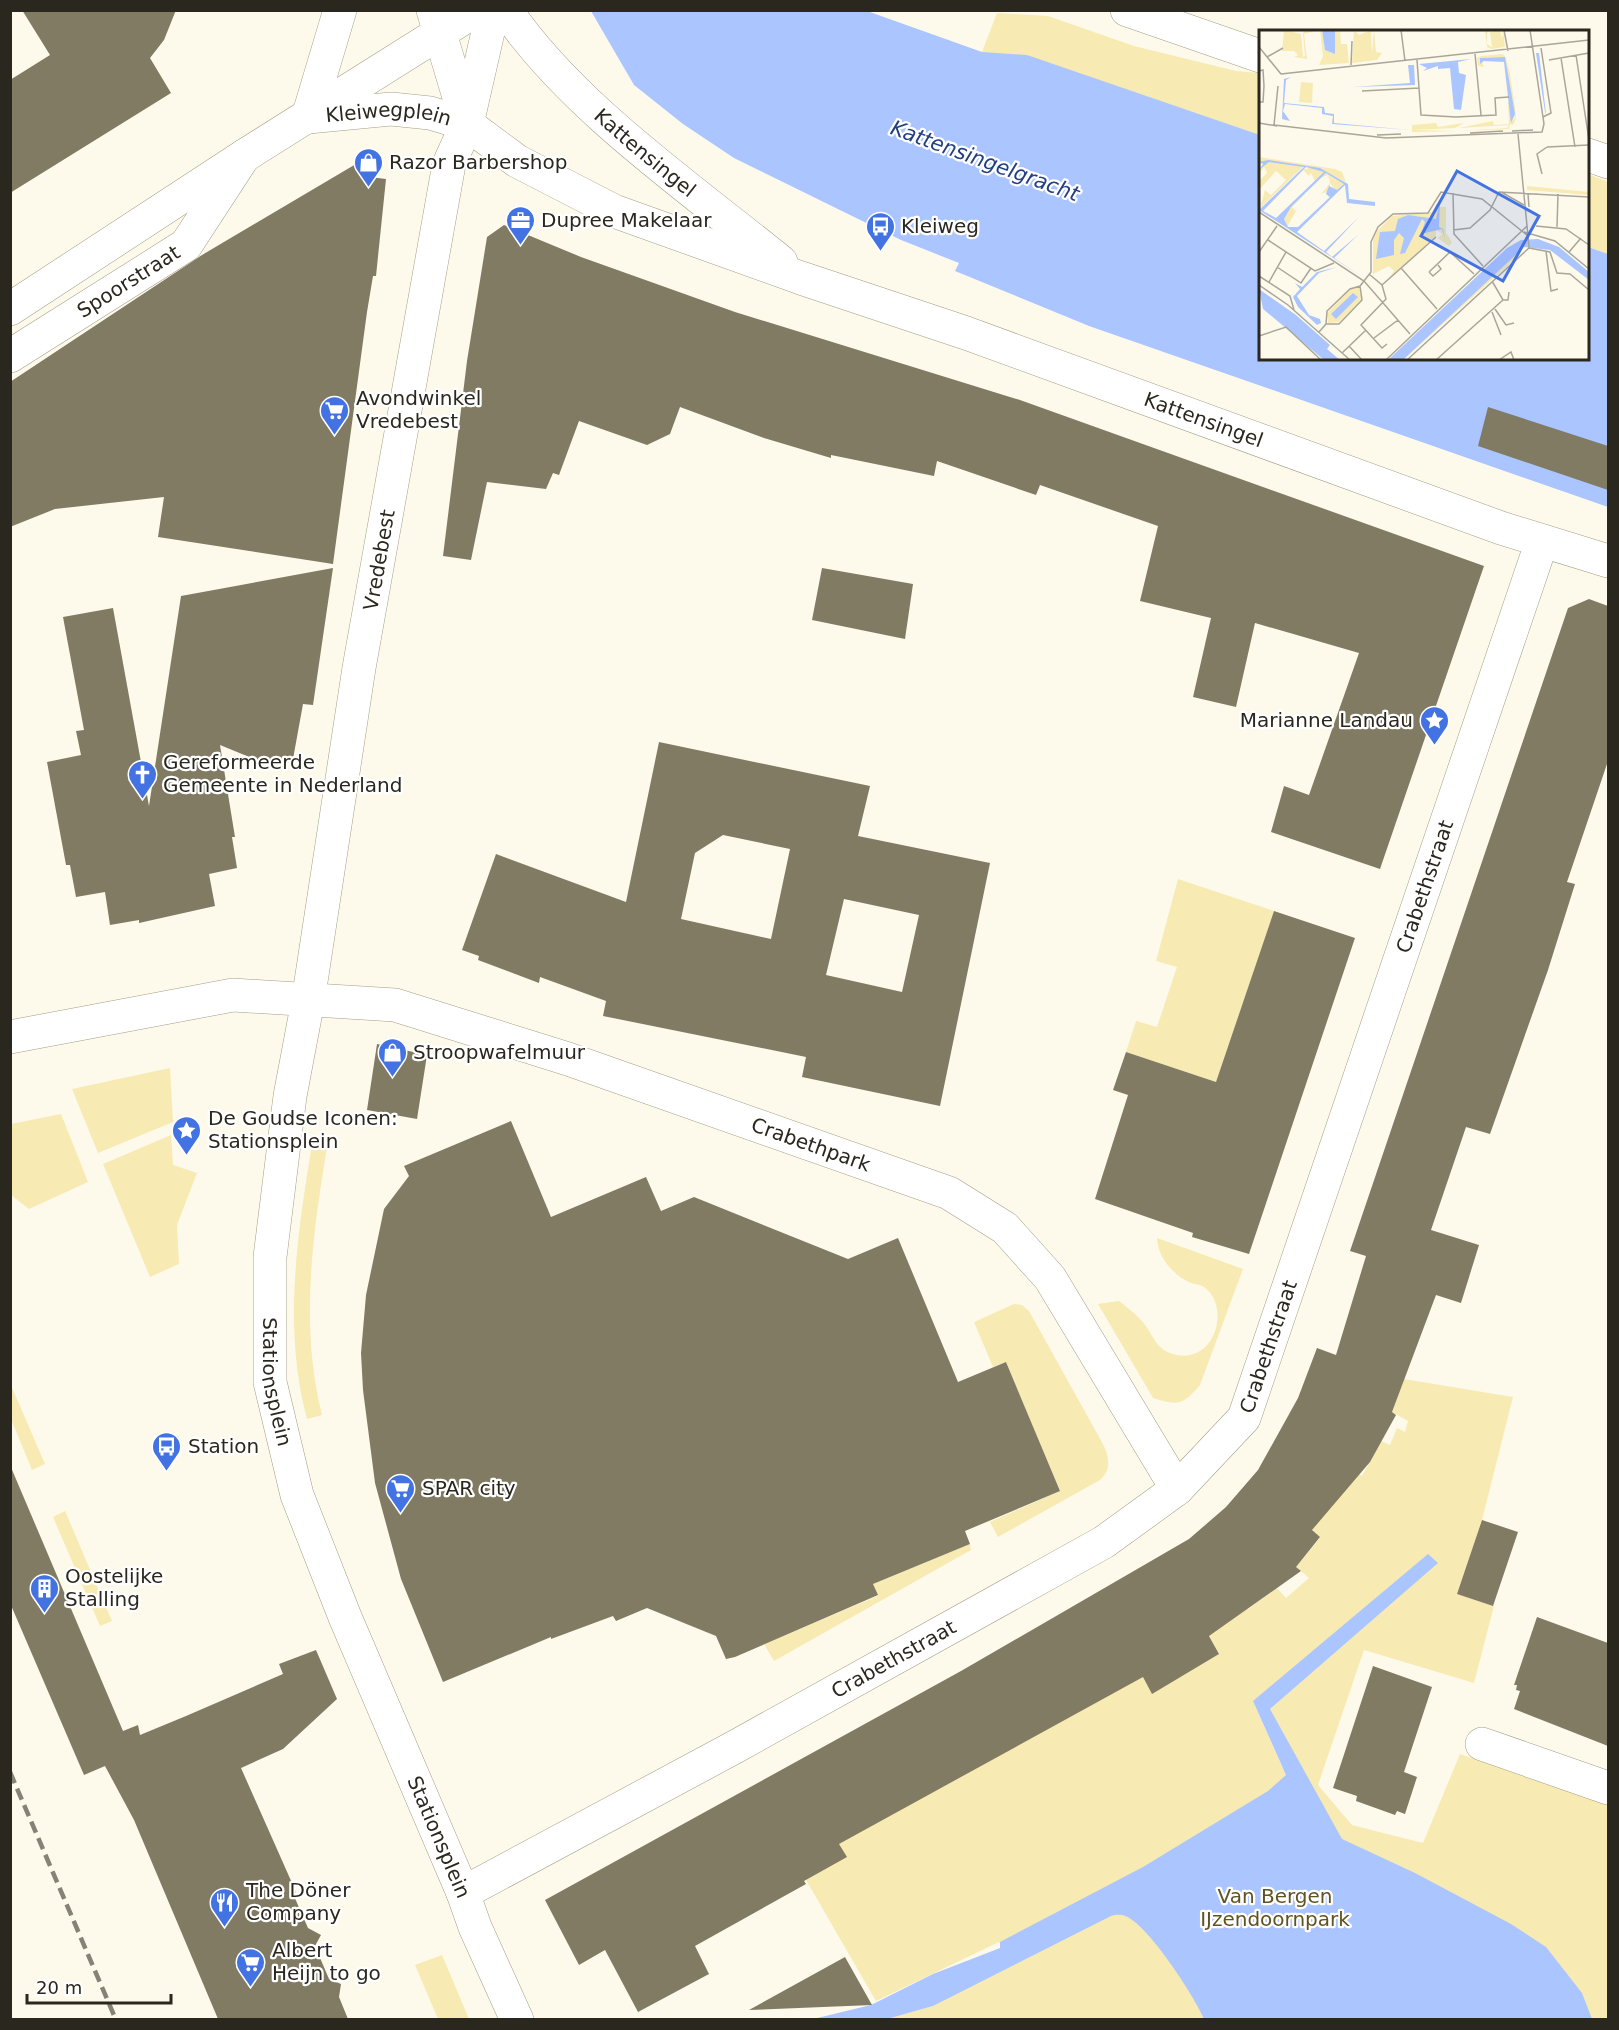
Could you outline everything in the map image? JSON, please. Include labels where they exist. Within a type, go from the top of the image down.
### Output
[{"type":"street","name":"Kleiwegplein","points":[[308,117],[340,10]]},
{"type":"street","name":"Kleiwegplein","points":[[308,117],[436,22],[476,10]]},
{"type":"street","name":"Kleiwegplein","points":[[467,124],[493,10]]},
{"type":"street","name":"Kattensingel","points":[[506,10],[524,37],[602,116],[801,278]]},
{"type":"street","points":[[1127,10],[1259,56]]},
{"type":"street","name":"Kleiwegplein","points":[[436,22],[467,124]]},
{"type":"street","name":"Kleiwegplein","points":[[308,117],[391,109],[430,113],[467,124]]},
{"type":"street","name":"Spoorstraat","points":[[10,309],[244,156],[308,117]]},
{"type":"street","name":"Kattensingel","points":[[467,124],[517,161],[614,211],[801,278],[966,333],[1542,542],[1608,561]]},
{"type":"street","name":"Vredebest","points":[[308,1001],[359,668],[440,208],[449,164],[467,124]]},
{"type":"street","points":[[1589,155],[1608,162]]},
{"type":"street","name":"Spoorstraat","points":[[10,356],[186,245],[244,156]]},
{"type":"street","name":"Crabethstraat","points":[[463,1893],[733,1749],[1094,1547],[1177,1489],[1244,1418],[1542,542]]},
{"type":"street","points":[[10,1037],[233,995],[308,1001]]},
{"type":"street","name":"Crabethpark","points":[[308,1001],[394,1005],[568,1059],[949,1193],[1005,1228],[1050,1278],[1177,1489]]},
{"type":"street","name":"Stationsplein","points":[[308,1001],[290,1096],[270,1257],[270,1382],[297,1496],[345,1617],[463,1893],[475,1928],[517,2019]]},
{"type":"street","points":[[1482,1744],[1608,1788]]},
{"type":"green space","points":[[997,13],[1048,16],[1134,46],[1236,71],[1259,73],[1259,135],[1116,86],[982,52]]},
{"type":"green space","points":[[1589,174],[1608,182],[1608,254],[1589,247]]},
{"type":"green space","points":[[1178,879],[1274,911],[1216,1082],[1126,1052],[1136,1021],[1157,1027],[1177,967],[1156,961]]},
{"type":"green space","points":[[170,1068],[173,1122],[98,1153],[72,1089]]},
{"type":"green space","points":[[61,1114],[88,1182],[29,1209],[11,1195],[11,1124]]},
{"type":"green space","points":[[171,1135],[173,1165],[197,1173],[177,1225],[179,1264],[150,1277],[103,1164]]},
{"type":"green space","points":[[313,1138],[328,1141],[313,1244],[310,1312],[315,1381],[322,1415],[307,1419],[299,1384],[294,1314],[298,1243]]},
{"type":"green space","points":[[1157,1238],[1243,1269],[1200,1385],[1189,1397],[1174,1403],[1153,1398],[1098,1304],[1119,1301],[1138,1316],[1158,1344],[1167,1352],[1187,1356],[1197,1353],[1207,1345],[1216,1329],[1215,1302],[1204,1287],[1184,1280],[1173,1271],[1163,1259]]},
{"type":"green space","points":[[1014,1304],[1022,1305],[1029,1311],[1103,1444],[1108,1467],[1100,1480],[998,1537],[990,1522],[1060,1491],[1006,1362],[993,1367],[974,1322]]},
{"type":"green space","name":"Van Bergen IJzendoornpark","points":[[1404,1379],[1513,1397],[1482,1520],[1457,1594],[1494,1606],[1474,1683],[1364,1650],[1318,1785],[1352,1825],[1423,1843],[1460,1754],[1608,1805],[1608,2019],[887,2019],[933,2006],[1010,1966],[999,1942],[876,2001],[802,1873],[824,1852],[1140,1671],[1153,1693],[1219,1654],[1207,1631],[1241,1601],[1248,1609],[1277,1588],[1286,1598],[1309,1578],[1296,1567],[1320,1538],[1312,1530],[1352,1469],[1362,1476],[1381,1441],[1390,1445],[1397,1428],[1405,1432],[1408,1421],[1392,1412]],"holes":[[[1437,1563],[1270,1709],[1284,1771],[1253,1701]]]},
{"type":"green space","points":[[10,1383],[45,1464],[32,1470],[11,1419]]},
{"type":"green space","points":[[65,1511],[112,1621],[100,1626],[53,1517]]},
{"type":"green space","points":[[970,1544],[971,1550],[774,1661],[764,1644],[878,1596],[873,1584]]},
{"type":"green space","points":[[442,1955],[469,2019],[438,2019],[415,1965]]},
{"type":"water","name":"Kattensingelgracht","points":[[591,11],[867,11],[982,52],[1027,55],[1259,135],[1259,360],[1589,360],[1589,247],[1608,254],[1608,507],[1089,326],[955,271],[959,263],[901,240],[734,158],[683,124],[634,85]]},
{"type":"water","points":[[1428,1554],[1438,1563],[1270,1709],[1342,1839],[1415,1873],[1511,1924],[1546,1947],[1582,1993],[1592,2019],[1204,2019],[1181,1979],[1157,1946],[1134,1922],[1120,1915],[1111,1916],[933,2006],[887,2019],[809,2020],[871,2005],[933,1974],[1000,1948],[1000,1942],[1143,1867],[1268,1791],[1286,1775],[1253,1701]]},
{"type":"building","points":[[22,10],[176,10],[164,40],[150,58],[171,93],[10,193],[10,80],[50,55]]},
{"type":"building","points":[[361,161],[362,176],[386,179],[376,276],[373,276],[367,312],[333,564],[158,537],[164,497],[55,509],[10,527],[10,382],[202,255]]},
{"type":"building","points":[[504,225],[581,257],[735,312],[1020,400],[1484,566],[1380,869],[1271,832],[1284,786],[1309,795],[1359,653],[1255,623],[1236,707],[1193,697],[1211,618],[1140,601],[1158,526],[1040,485],[1036,495],[937,461],[934,476],[831,455],[831,458],[764,438],[680,407],[670,434],[647,445],[579,421],[559,475],[553,473],[546,489],[487,482],[471,560],[443,556],[467,361],[487,237]]},
{"type":"building","points":[[1488,407],[1608,446],[1608,490],[1478,446]]},
{"type":"building","name":"Gereformeerde Gemeente in Nederland","points":[[333,568],[313,705],[303,704],[293,759],[274,767],[220,745],[235,837],[232,837],[237,868],[209,874],[215,906],[139,923],[139,920],[110,925],[105,892],[76,897],[70,865],[66,865],[47,762],[81,755],[76,731],[84,730],[63,617],[113,608],[149,806],[181,596]]},
{"type":"building","points":[[822,568],[913,584],[905,639],[812,620]]},
{"type":"building","points":[[1589,599],[1608,606],[1608,761],[1567,882],[1575,884],[1548,970],[1490,1134],[1466,1127],[1431,1230],[1479,1245],[1461,1303],[1436,1295],[1392,1412],[1396,1415],[1370,1462],[1312,1530],[1320,1537],[1296,1567],[1301,1571],[1209,1636],[1219,1654],[1152,1694],[1143,1677],[839,1844],[847,1857],[804,1881],[806,1884],[695,1946],[709,1974],[638,2012],[605,1950],[579,1965],[545,1900],[961,1671],[1189,1539],[1226,1507],[1258,1470],[1298,1398],[1317,1348],[1336,1355],[1366,1256],[1350,1251],[1568,608]]},
{"type":"building","points":[[659,742],[870,786],[858,836],[990,863],[940,1106],[802,1077],[806,1057],[603,1016],[606,1001],[540,977],[539,983],[478,960],[479,956],[462,950],[496,854],[626,902]],"holes":[[[723,835],[790,849],[771,939],[681,919],[695,853]],[[844,899],[919,915],[902,992],[826,975]]]},
{"type":"building","points":[[1274,911],[1355,938],[1249,1254],[1192,1237],[1193,1233],[1095,1199],[1128,1095],[1113,1090],[1126,1052],[1216,1082]]},
{"type":"building","points":[[377,1044],[427,1055],[417,1119],[367,1110]]},
{"type":"building","points":[[511,1121],[551,1217],[646,1177],[661,1211],[694,1197],[848,1259],[898,1238],[958,1382],[1006,1362],[1060,1491],[965,1531],[970,1544],[873,1584],[878,1595],[735,1657],[726,1659],[716,1636],[647,1608],[616,1621],[613,1616],[551,1639],[551,1637],[443,1682],[401,1579],[375,1483],[363,1390],[361,1353],[366,1295],[384,1209],[409,1176],[404,1166]]},
{"type":"building","points":[[10,1465],[123,1731],[138,1725],[140,1735],[186,1716],[283,1674],[279,1664],[316,1650],[337,1699],[283,1749],[241,1768],[296,1892],[294,1896],[308,1928],[321,1935],[315,1946],[329,1979],[341,1984],[339,1997],[348,2019],[218,2019],[134,1820],[105,1766],[84,1775],[10,1603]]},
{"type":"building","points":[[1482,1520],[1518,1532],[1493,1606],[1457,1594]]},
{"type":"building","points":[[1537,1617],[1608,1643],[1608,1746],[1514,1709],[1520,1691],[1516,1690],[1517,1685],[1514,1685]]},
{"type":"building","points":[[1373,1666],[1432,1687],[1404,1772],[1417,1777],[1405,1814],[1397,1811],[1395,1815],[1356,1801],[1357,1796],[1333,1788]]},
{"type":"building","points":[[845,1957],[872,2005],[749,2010]]},
{"type":"railway","points":[[10,1772],[116,2020]]},
{"type":"place","name":"Razor Barbershop","points":[[368,188]]},
{"type":"place","name":"Dupree Makelaar","points":[[520,246]]},
{"type":"place","name":"Kleiweg","points":[[880,252]]},
{"type":"place","name":"Avondwinkel Vredebest","points":[[335,436]]},
{"type":"place","name":"Marianne Landau","points":[[1434,746]]},
{"type":"place","name":"Gereformeerde Gemeente in Nederland","points":[[142,800]]},
{"type":"place","name":"Stroopwafelmuur","points":[[392,1078]]},
{"type":"place","name":"De Goudse Iconen: Stationsplein","points":[[187,1156]]},
{"type":"place","name":"Station","points":[[167,1472]]},
{"type":"place","name":"SPAR city","points":[[401,1514]]},
{"type":"place","name":"Oostelijke Stalling","points":[[44,1614]]},
{"type":"place","name":"The Döner Company","points":[[225,1928]]},
{"type":"place","name":"Albert Heijn to go","points":[[251,1988]]}]
